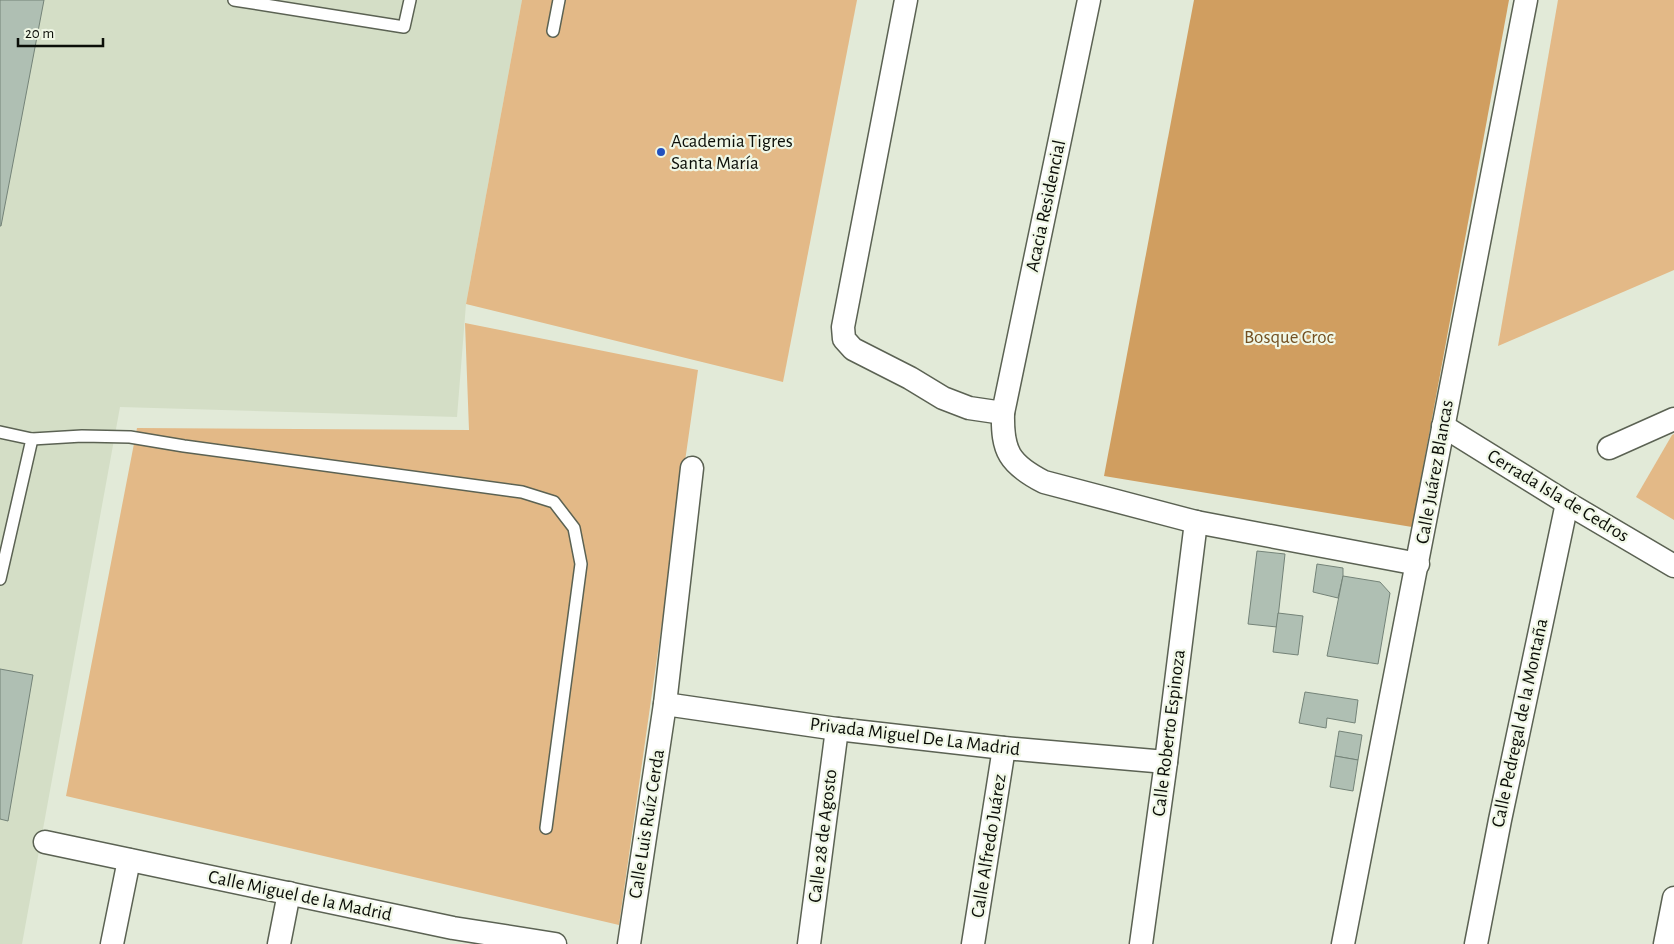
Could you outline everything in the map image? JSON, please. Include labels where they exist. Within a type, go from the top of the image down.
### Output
[{"type":"street","points":[[906,0],[843,327],[844,339],[852,349],[910,378],[943,398],[970,408],[1003,413]]},
{"type":"street","name":"Acacia Residencial","points":[[1089,0],[1003,413],[1004,441],[1012,459],[1026,473],[1044,482],[1196,522],[1418,564]]},
{"type":"street","name":"Calle Juárez Blancas","points":[[1343,944],[1526,0]]},
{"type":"street","points":[[1609,448],[1674,419]]},
{"type":"street","name":"Cerrada Isla de Cedros","points":[[1443,426],[1567,503],[1674,566]]},
{"type":"street","name":"Calle Luis Ruíz Cerda","points":[[629,944],[665,704],[692,468]]},
{"type":"street","name":"Calle Pedregal de la Montaña","points":[[1476,944],[1500,820],[1567,503]]},
{"type":"street","name":"Calle Roberto Espinoza","points":[[1141,944],[1196,522]]},
{"type":"street","name":"Privada Miguel De La Madrid","points":[[665,704],[837,729],[1004,748],[1166,762]]},
{"type":"street","name":"Calle 28 de Agosto","points":[[809,944],[837,729]]},
{"type":"street","name":"Calle Alfredo Juárez","points":[[973,944],[1004,748]]},
{"type":"street","name":"Calle Miguel de la Madrid","points":[[45,842],[289,893],[452,936],[556,944]]},
{"type":"street","points":[[112,944],[129,860]]},
{"type":"street","points":[[279,944],[289,893]]},
{"type":"street","points":[[1665,944],[1674,898]]},
{"type":"lane","points":[[234,0],[404,26],[410,0]]},
{"type":"lane","points":[[553,31],[559,0]]},
{"type":"lane","points":[[0,432],[32,439],[82,436],[130,437],[522,492],[554,502],[574,528],[581,564],[546,828]]},
{"type":"lane","points":[[0,578],[32,439]]},
{"type":"shaded area","points":[[0,0],[522,0],[466,304],[457,417],[120,407],[22,944],[0,944]]},
{"type":"shaded area","name":"Academia Tigres Santa María","points":[[522,0],[857,0],[783,382],[466,304]]},
{"type":"shaded area","points":[[1558,0],[1674,0],[1674,270],[1498,346]]},
{"type":"shaded area","points":[[465,323],[698,370],[619,925],[66,796],[137,428],[469,430]]},
{"type":"shaded area","points":[[1674,434],[1674,520],[1636,497]]},
{"type":"green space","name":"Bosque Croc","points":[[1194,0],[1509,0],[1412,527],[1104,476]]},
{"type":"building","points":[[0,0],[44,0],[1,226],[0,226]]},
{"type":"building","points":[[1257,551],[1285,554],[1277,627],[1248,624]]},
{"type":"building","points":[[1317,564],[1343,568],[1338,598],[1313,592]]},
{"type":"building","points":[[1343,576],[1380,582],[1390,593],[1378,664],[1327,656]]},
{"type":"building","points":[[1278,613],[1303,616],[1298,655],[1273,652]]},
{"type":"building","points":[[0,669],[33,675],[8,821],[0,819]]},
{"type":"building","points":[[1305,692],[1358,700],[1355,723],[1327,718],[1326,728],[1299,723]]},
{"type":"building","points":[[1339,731],[1362,735],[1358,760],[1335,756]]},
{"type":"building","points":[[1335,756],[1358,760],[1353,791],[1330,787]]},
{"type":"place","name":"Academia Tigres Santa María","points":[[661,152]]}]
